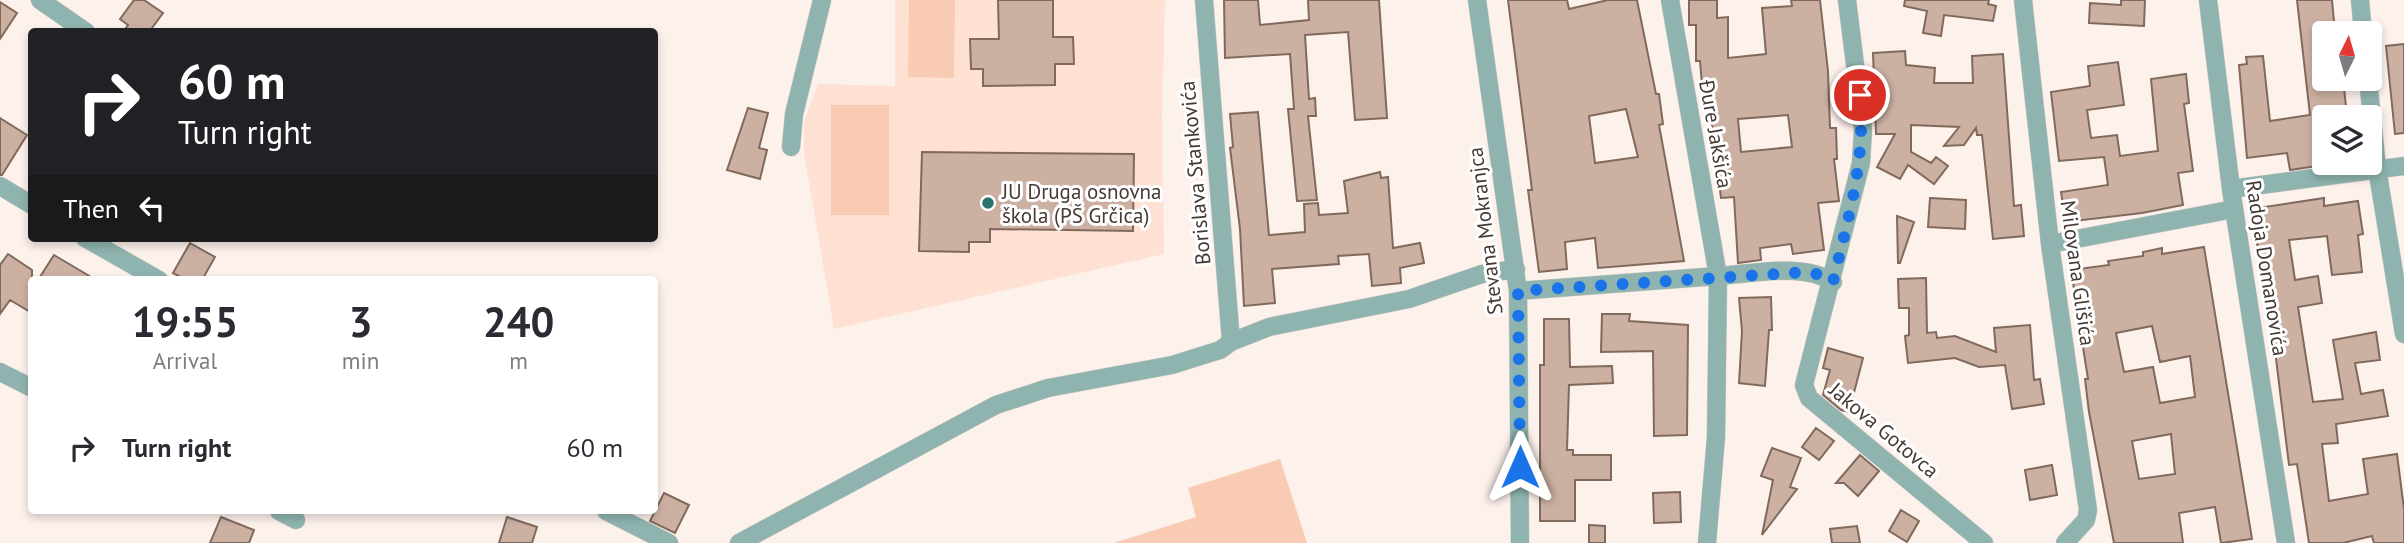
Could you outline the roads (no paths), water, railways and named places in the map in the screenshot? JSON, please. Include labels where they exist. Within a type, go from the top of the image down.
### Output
[{"type":"street","points":[[40,0],[80,28]]},
{"type":"street","points":[[791,147],[794,114],[822,0]]},
{"type":"street","name":"Borislava Stankovića","points":[[1204,0],[1231,342]]},
{"type":"street","name":"Stevana Mokranjca","points":[[1478,0],[1518,291],[1520,543]]},
{"type":"street","name":"Đure Jakšića","points":[[1670,0],[1718,276],[1716,437],[1707,543]]},
{"type":"street","name":"Jakova Gotovca","points":[[1847,0],[1863,129],[1861,163],[1833,282],[1804,378],[1809,398],[1984,543]]},
{"type":"street","name":"Milovana Glišića","points":[[2023,0],[2050,244],[2088,510],[2086,520],[2065,543]]},
{"type":"street","name":"Radoja Domanovića","points":[[2208,0],[2231,189],[2286,543]]},
{"type":"street","points":[[2360,0],[2362,21]]},
{"type":"street","points":[[2382,168],[2404,166]]},
{"type":"street","points":[[2231,189],[2328,175]]},
{"type":"street","points":[[2378,175],[2404,334]]},
{"type":"street","points":[[0,186],[28,203]]},
{"type":"street","points":[[2050,244],[2234,209]]},
{"type":"street","points":[[92,242],[152,276]]},
{"type":"street","points":[[739,543],[996,405],[1048,388],[1172,365],[1220,350],[1231,342],[1269,327],[1409,299],[1482,274],[1516,269]]},
{"type":"street","points":[[1518,291],[1806,272],[1822,275],[1833,282]]},
{"type":"street","points":[[0,372],[28,386]]},
{"type":"street","points":[[285,514],[296,520]]},
{"type":"street","points":[[612,514],[669,543]]},
{"type":"place","name":"JU Druga osnovna škola (PŠ Grčica)","points":[[988,203]]}]
